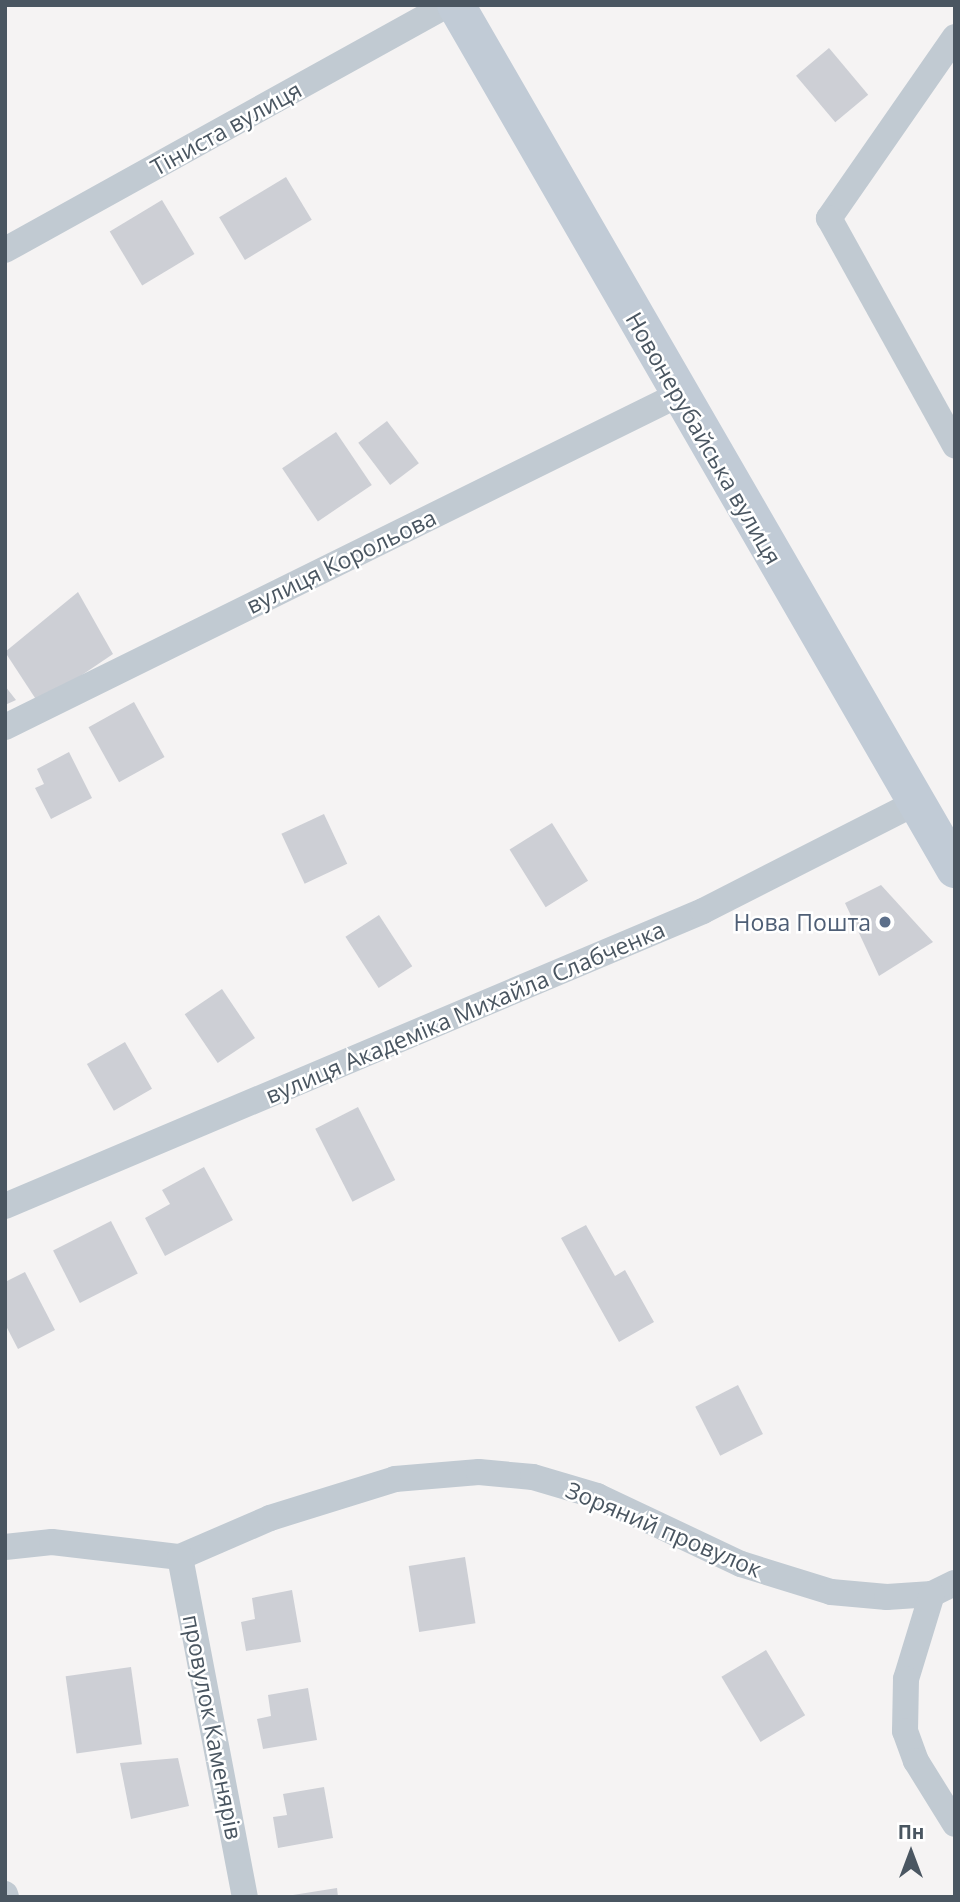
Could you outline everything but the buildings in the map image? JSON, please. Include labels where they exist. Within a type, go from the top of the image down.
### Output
[{"type":"street","name":"Тіниста вулиця","points":[[5,250],[447,5]]},
{"type":"street","name":"Новонерубайська вулиця","points":[[456,5],[678,395],[955,869]]},
{"type":"street","points":[[955,37],[829,218],[955,445]]},
{"type":"street","name":"вулиця Корольова","points":[[5,727],[678,395]]},
{"type":"street","name":"вулиця Академіка Михайла Слабченка","points":[[5,1206],[703,911],[917,802]]},
{"type":"street","name":"Зоряний провулок","points":[[180,1557],[270,1518],[395,1479],[479,1472],[533,1477],[597,1496],[741,1564],[831,1592],[887,1597],[943,1589]]},
{"type":"street","points":[[5,1547],[52,1542],[180,1557]]},
{"type":"street","name":"провулок Каменярів","points":[[180,1557],[245,1897]]},
{"type":"street","points":[[943,1589],[906,1679],[905,1731],[916,1761],[955,1824]]},
{"type":"place","name":"Нова Пошта","points":[[885,922]]}]
